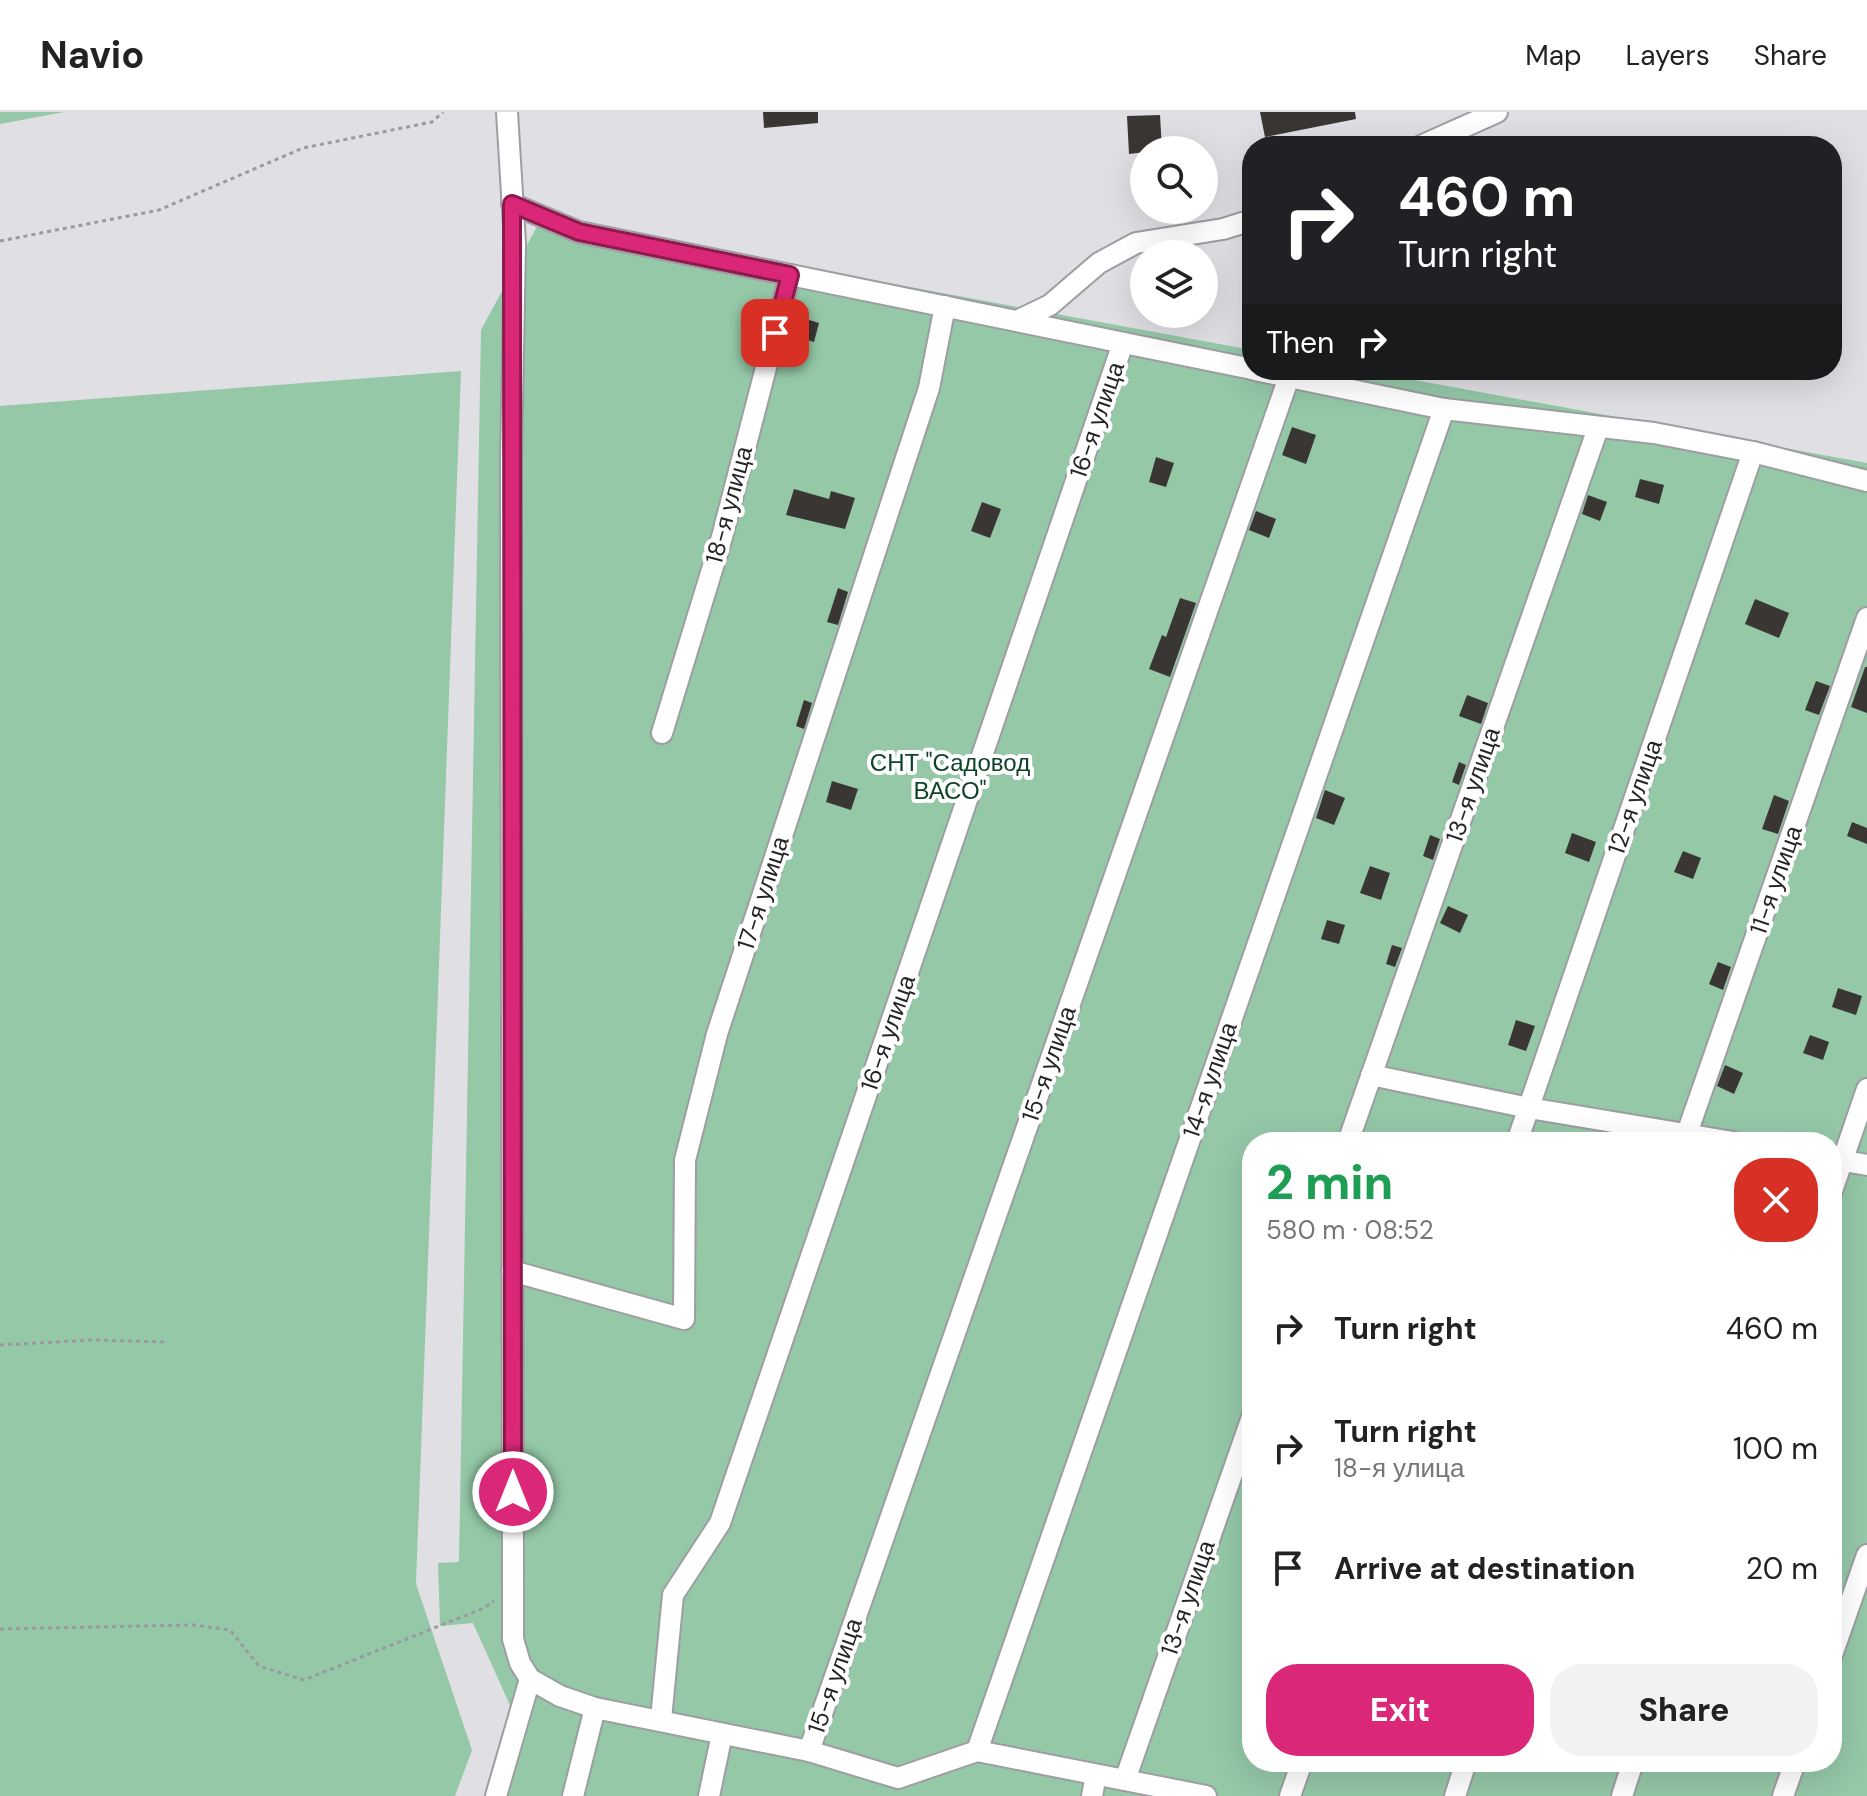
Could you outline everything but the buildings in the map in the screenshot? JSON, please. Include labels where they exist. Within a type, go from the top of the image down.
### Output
[{"type":"street","points":[[507,112],[512,204],[513,1639],[520,1663],[530,1679],[560,1696],[595,1708],[809,1751],[896,1787],[977,1751],[1206,1796]]},
{"type":"street","points":[[1443,136],[1497,112]]},
{"type":"street","points":[[512,204],[579,232],[1242,368]]},
{"type":"street","points":[[1017,321],[1050,305],[1099,263],[1136,243],[1242,223]]},
{"type":"street","name":"18-я улица","points":[[662,733],[722,537],[790,275]]},
{"type":"street","name":"17-я улица","points":[[512,1271],[684,1319],[685,1160],[717,1034],[929,388],[945,306]]},
{"type":"street","name":"16-я улица","points":[[661,1719],[673,1595],[720,1523],[1123,343]]},
{"type":"street","name":"15-я улица","points":[[809,1751],[1288,380]]},
{"type":"street","points":[[1304,380],[1444,409],[1654,433],[1753,452],[1867,481]]},
{"type":"street","name":"14-я улица","points":[[977,1751],[1444,409]]},
{"type":"street","name":"13-я улица","points":[[1351,1132],[1598,428]]},
{"type":"street","name":"12-я улица","points":[[1521,1132],[1753,452]]},
{"type":"street","name":"11-я улица","points":[[1688,1132],[1867,618]]},
{"type":"street","points":[[1371,1075],[1655,1132]]},
{"type":"street","points":[[1842,1148],[1867,1089]]},
{"type":"street","points":[[1842,1161],[1867,1165]]},
{"type":"street","name":"13-я улица","points":[[1125,1780],[1242,1446]]},
{"type":"street","points":[[1842,1626],[1867,1555]]},
{"type":"street","points":[[496,1796],[530,1679]]},
{"type":"street","points":[[573,1796],[595,1708]]},
{"type":"street","points":[[709,1796],[722,1734]]},
{"type":"street","points":[[1290,1796],[1298,1772]]},
{"type":"street","points":[[1455,1796],[1463,1772]]},
{"type":"street","points":[[1622,1796],[1630,1772]]},
{"type":"street","points":[[1783,1796],[1791,1772]]},
{"type":"street","points":[[1092,1796],[1096,1775]]},
{"type":"path","points":[[0,241],[159,210],[303,148],[432,122],[443,112]]},
{"type":"path","points":[[0,1345],[93,1340],[166,1342]]},
{"type":"path","points":[[0,1629],[194,1625],[230,1630],[259,1666],[304,1680],[484,1608],[513,1586]]},
{"type":"green space","points":[[0,112],[64,112],[0,124]]},
{"type":"green space","name":"СНТ \"Садовод ВАСО\"","points":[[541,219],[1242,348],[1242,380],[1415,380],[1867,463],[1867,1796],[501,1796],[522,1732],[473,1623],[440,1626],[438,1563],[459,1562],[481,330]]},
{"type":"green space","points":[[461,371],[416,1584],[472,1750],[455,1796],[0,1796],[0,406]]},
{"type":"route","points":[[513,1492],[511,462],[515,243],[512,204],[579,232],[790,275],[775,333]]}]
